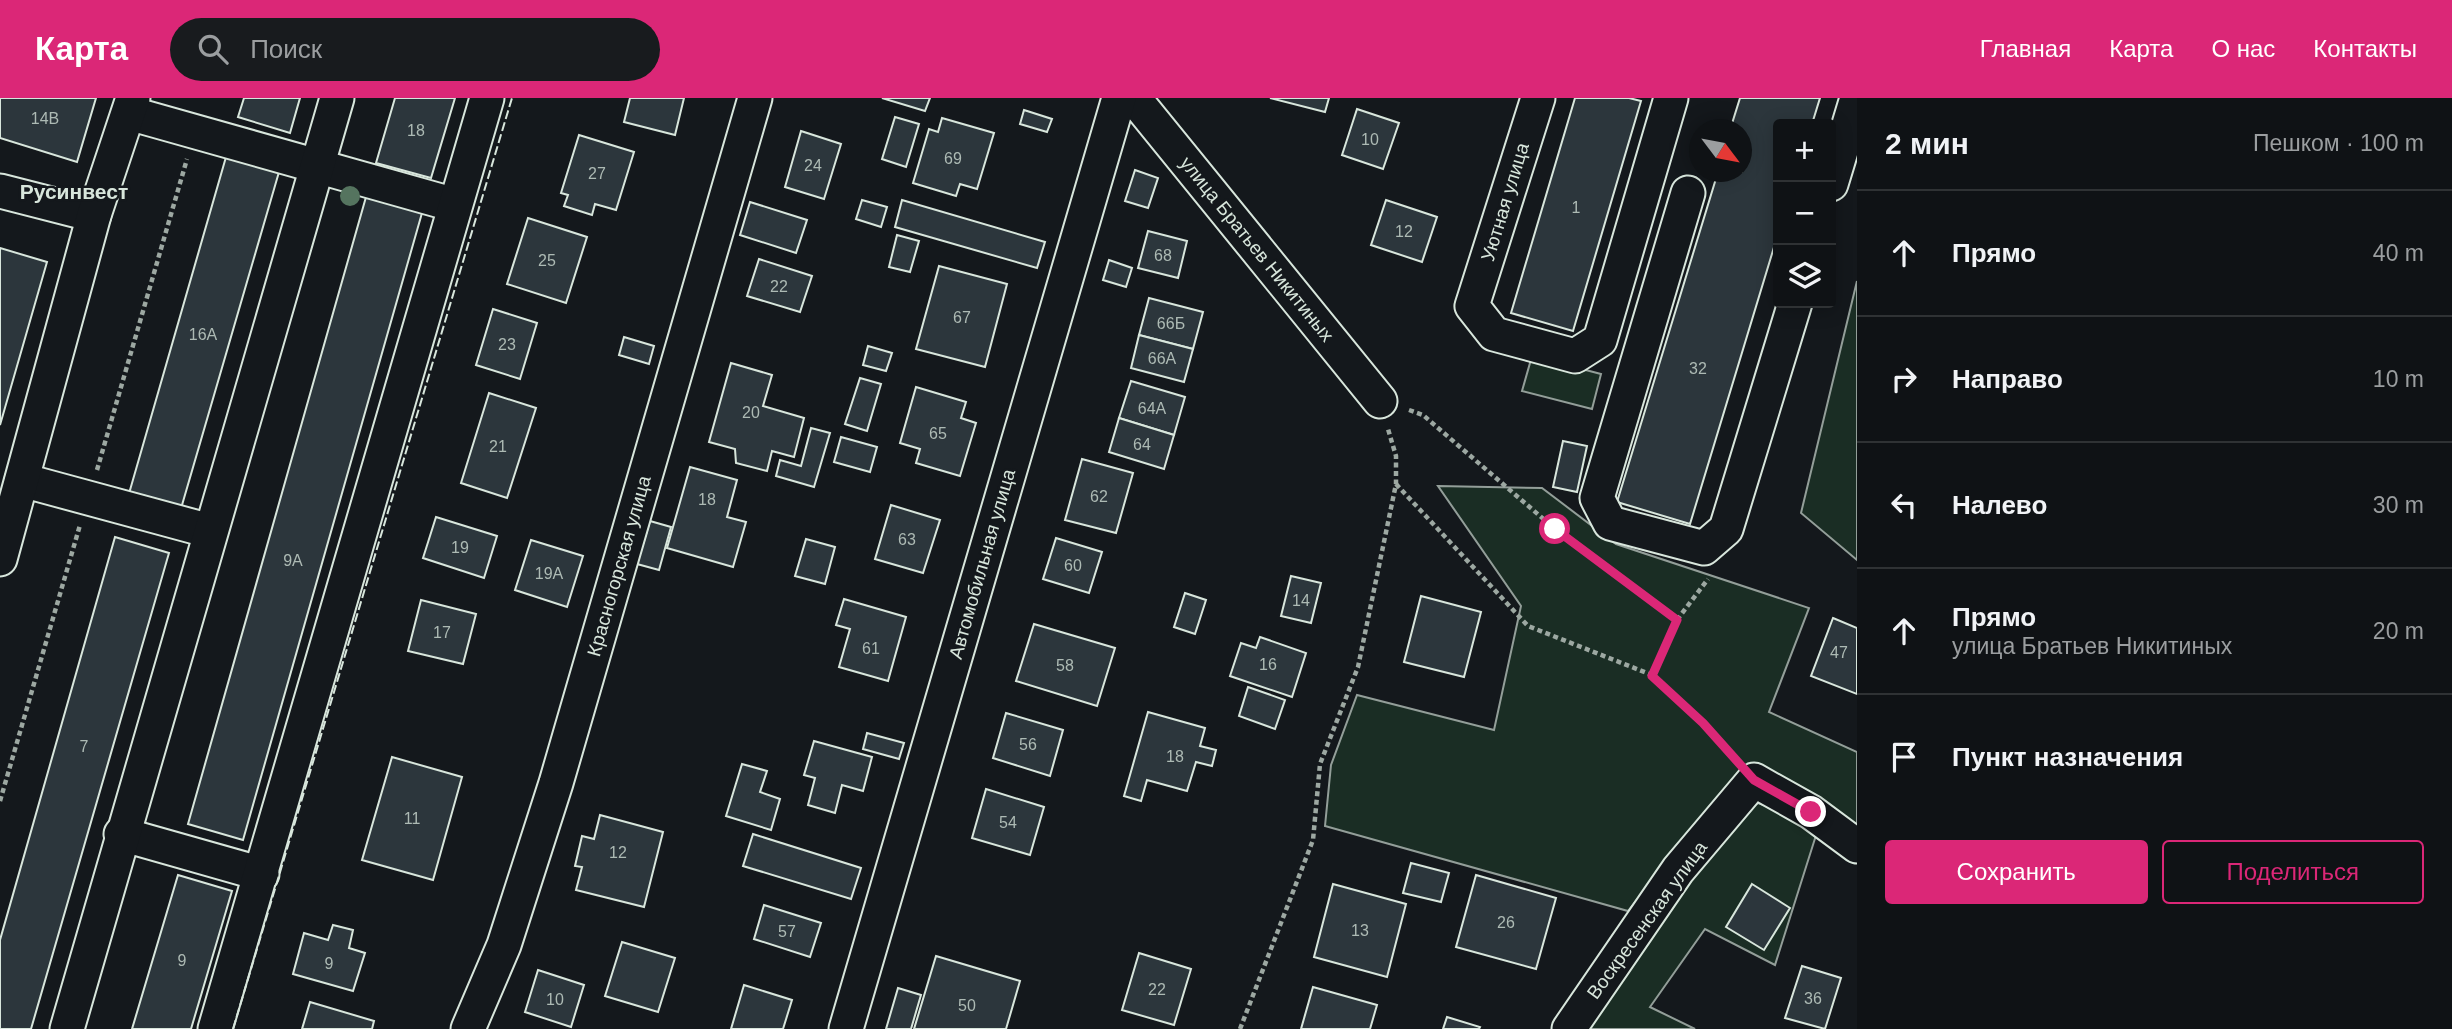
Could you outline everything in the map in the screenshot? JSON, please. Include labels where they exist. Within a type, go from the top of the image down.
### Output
[{"type":"street","points":[[67,1029],[121,834],[337,98]]},
{"type":"street","points":[[215,1029],[487,98]]},
{"type":"street","name":"Красногорская улица","points":[[468,1029],[504,945],[556,783],[755,98]]},
{"type":"street","name":"Автомобильная улица","points":[[846,1029],[1119,98]]},
{"type":"street","name":"улица Братьев Никитиных","points":[[1134,98],[1380,401]]},
{"type":"street","name":"Уютная улица","points":[[1538,98],[1472,306],[1494,334],[1575,356],[1600,340],[1668,98]]},
{"type":"street","points":[[1832,182],[1857,98]]},
{"type":"street","points":[[0,559],[94,215],[131,106],[195,132],[455,205]]},
{"type":"street","points":[[0,191],[94,215]]},
{"type":"street","points":[[1688,193],[1597,498],[1610,523],[1704,548],[1726,529],[1793,308]]},
{"type":"street","points":[[22,480],[210,531]]},
{"type":"street","points":[[1754,780],[1811,812],[1857,846]]},
{"type":"street","name":"Воскресенская улица","points":[[1570,1029],[1678,870],[1754,780]]},
{"type":"street","points":[[121,834],[262,874]]},
{"type":"path","points":[[0,801],[195,132]]},
{"type":"path","points":[[1240,1029],[1313,840],[1320,764],[1358,667],[1396,484],[1396,456],[1380,401]]},
{"type":"path","points":[[1380,401],[1423,415],[1555,529],[1677,620],[1652,676]]},
{"type":"path","points":[[1396,484],[1528,626],[1652,676],[1703,723],[1754,780]]},
{"type":"green space","points":[[1857,281],[1857,560],[1801,513]]},
{"type":"green space","points":[[1532,356],[1601,374],[1592,409],[1522,391]]},
{"type":"green space","points":[[1438,486],[1542,488],[1616,544],[1809,608],[1769,712],[1857,752],[1857,832],[1759,768],[1729,784],[1628,911],[1325,826],[1331,765],[1357,695],[1494,730],[1521,606]]},
{"type":"green space","points":[[1758,803],[1802,819],[1818,829],[1775,965],[1705,929],[1650,1007],[1695,1029],[1584,1029],[1691,871],[1738,817]]},
{"type":"building","points":[[0,98],[96,98],[77,162],[0,138]]},
{"type":"building","points":[[244,98],[300,98],[290,133],[238,117]]},
{"type":"building","points":[[395,98],[455,98],[431,178],[376,163]]},
{"type":"building","points":[[630,98],[684,98],[675,135],[624,122]]},
{"type":"building","points":[[882,98],[930,98],[925,111]]},
{"type":"building","points":[[1270,98],[1329,98],[1325,112]]},
{"type":"building","points":[[1575,98],[1629,98],[1641,101],[1573,331],[1511,313]]},
{"type":"building","points":[[1740,98],[1820,98],[1814,119],[1773,119],[1773,250],[1690,524],[1617,502],[1715,182],[1752,182],[1752,119],[1733,119]]},
{"type":"building","points":[[1357,109],[1399,123],[1383,169],[1342,155]]},
{"type":"building","points":[[1024,110],[1052,119],[1047,132],[1020,124]]},
{"type":"building","points":[[895,117],[919,124],[906,167],[882,159]]},
{"type":"building","points":[[942,118],[994,133],[977,189],[960,184],[956,196],[913,183],[929,129],[938,132]]},
{"type":"building","points":[[801,131],[841,144],[824,199],[785,187]]},
{"type":"building","points":[[579,135],[634,152],[616,210],[595,204],[592,215],[564,206],[568,195],[561,193]]},
{"type":"building","points":[[226,157],[279,172],[180,512],[128,497]]},
{"type":"building","points":[[1135,170],[1158,178],[1148,208],[1125,201]]},
{"type":"building","points":[[366,197],[422,213],[243,840],[188,824]]},
{"type":"building","points":[[862,200],[887,207],[881,227],[856,219]]},
{"type":"building","points":[[902,200],[1045,242],[1037,268],[895,227]]},
{"type":"building","points":[[1386,200],[1437,217],[1422,262],[1371,245]]},
{"type":"building","points":[[750,202],[807,220],[796,253],[740,235]]},
{"type":"building","points":[[528,218],[587,237],[566,303],[507,284]]},
{"type":"building","points":[[1148,231],[1187,241],[1178,278],[1138,268]]},
{"type":"building","points":[[897,235],[919,241],[910,272],[889,267]]},
{"type":"building","points":[[0,248],[47,262],[0,425]]},
{"type":"building","points":[[759,259],[812,276],[800,312],[747,296]]},
{"type":"building","points":[[1109,260],[1132,268],[1126,287],[1103,280]]},
{"type":"building","points":[[939,266],[1007,284],[985,367],[916,349]]},
{"type":"building","points":[[1149,298],[1203,312],[1193,349],[1139,335]]},
{"type":"building","points":[[493,309],[537,323],[520,379],[476,365]]},
{"type":"building","points":[[1139,335],[1193,349],[1184,382],[1131,368]]},
{"type":"building","points":[[624,337],[654,346],[649,364],[619,355]]},
{"type":"building","points":[[868,346],[892,353],[886,371],[863,365]]},
{"type":"building","points":[[731,363],[772,375],[763,406],[804,418],[794,457],[772,451],[767,471],[736,463],[735,449],[709,442]]},
{"type":"building","points":[[860,378],[881,384],[867,431],[845,424]]},
{"type":"building","points":[[1131,381],[1185,397],[1174,435],[1119,418]]},
{"type":"building","points":[[916,387],[966,402],[961,418],[976,423],[960,476],[916,463],[920,449],[900,443]]},
{"type":"building","points":[[489,393],[536,408],[507,498],[461,483]]},
{"type":"building","points":[[1119,418],[1174,435],[1164,469],[1109,452]]},
{"type":"building","points":[[811,428],[830,433],[814,487],[776,476],[780,460],[801,466]]},
{"type":"building","points":[[841,437],[877,447],[870,472],[834,462]]},
{"type":"building","points":[[1563,441],[1587,446],[1577,492],[1553,487]]},
{"type":"building","points":[[1082,459],[1133,473],[1116,533],[1065,520]]},
{"type":"building","points":[[690,467],[737,480],[727,517],[746,522],[733,567],[667,548]]},
{"type":"building","points":[[891,505],[940,520],[923,573],[875,559]]},
{"type":"building","points":[[436,517],[497,536],[484,578],[423,558]]},
{"type":"building","points":[[650,521],[671,527],[659,570],[637,564]]},
{"type":"building","points":[[115,537],[169,553],[31,1029],[0,1029],[0,940]]},
{"type":"building","points":[[1056,538],[1102,552],[1089,593],[1043,579]]},
{"type":"building","points":[[806,539],[835,547],[825,584],[795,576]]},
{"type":"building","points":[[531,540],[583,556],[567,607],[515,590]]},
{"type":"building","points":[[1291,576],[1321,583],[1311,623],[1281,616]]},
{"type":"building","points":[[1185,593],[1206,600],[1195,634],[1174,627]]},
{"type":"building","points":[[1421,596],[1481,612],[1464,677],[1404,662]]},
{"type":"building","points":[[844,599],[906,617],[888,681],[839,667],[850,629],[836,625]]},
{"type":"building","points":[[421,600],[476,614],[463,664],[408,651]]},
{"type":"building","points":[[1833,618],[1857,628],[1857,694],[1811,676]]},
{"type":"building","points":[[1034,624],[1115,648],[1097,706],[1016,681]]},
{"type":"building","points":[[1260,637],[1306,653],[1292,697],[1230,676],[1241,643],[1256,648]]},
{"type":"building","points":[[1248,687],[1285,700],[1275,729],[1239,716]]},
{"type":"building","points":[[1148,712],[1205,728],[1200,746],[1216,750],[1212,766],[1196,762],[1187,791],[1147,780],[1141,801],[1124,796]]},
{"type":"building","points":[[1006,713],[1063,730],[1050,776],[993,758]]},
{"type":"building","points":[[867,733],[904,743],[899,759],[863,749]]},
{"type":"building","points":[[814,741],[872,757],[863,791],[842,785],[835,813],[808,805],[815,778],[804,775]]},
{"type":"building","points":[[392,757],[462,777],[433,880],[362,860]]},
{"type":"building","points":[[742,764],[767,771],[760,792],[780,799],[771,830],[726,816]]},
{"type":"building","points":[[986,789],[1044,807],[1030,855],[972,838]]},
{"type":"building","points":[[600,815],[663,832],[644,907],[576,890],[582,867],[575,866],[582,836],[594,839]]},
{"type":"building","points":[[753,834],[861,868],[851,899],[743,866]]},
{"type":"building","points":[[1411,863],[1449,873],[1441,902],[1403,893]]},
{"type":"building","points":[[178,875],[232,891],[191,1029],[132,1029]]},
{"type":"building","points":[[1476,875],[1556,898],[1536,969],[1456,947]]},
{"type":"building","points":[[1333,884],[1406,904],[1387,977],[1314,957]]},
{"type":"building","points":[[1752,884],[1790,908],[1764,950],[1726,927]]},
{"type":"building","points":[[764,905],[821,923],[810,957],[754,939]]},
{"type":"building","points":[[333,925],[353,930],[349,948],[365,953],[353,991],[293,974],[304,933],[328,940]]},
{"type":"building","points":[[622,942],[675,958],[658,1012],[605,996]]},
{"type":"building","points":[[1139,953],[1191,969],[1174,1025],[1122,1010]]},
{"type":"building","points":[[936,956],[1020,981],[1006,1029],[914,1029]]},
{"type":"building","points":[[1802,966],[1841,978],[1825,1029],[1785,1018]]},
{"type":"building","points":[[538,970],[584,985],[571,1027],[525,1012]]},
{"type":"building","points":[[744,985],[792,1000],[783,1029],[731,1029]]},
{"type":"building","points":[[1313,987],[1377,1005],[1370,1029],[1301,1029]]},
{"type":"building","points":[[898,988],[921,995],[911,1029],[886,1029]]},
{"type":"building","points":[[310,1002],[374,1021],[372,1029],[302,1029]]},
{"type":"building","points":[[1447,1017],[1480,1027],[1443,1029]]},
{"type":"fence","points":[[233,1029],[512,98]]},
{"type":"district","name":"Русинвест","points":[[74,191]]},
{"type":"route","points":[[1555,529],[1677,620],[1652,676],[1703,723],[1754,780],[1811,812]]}]
